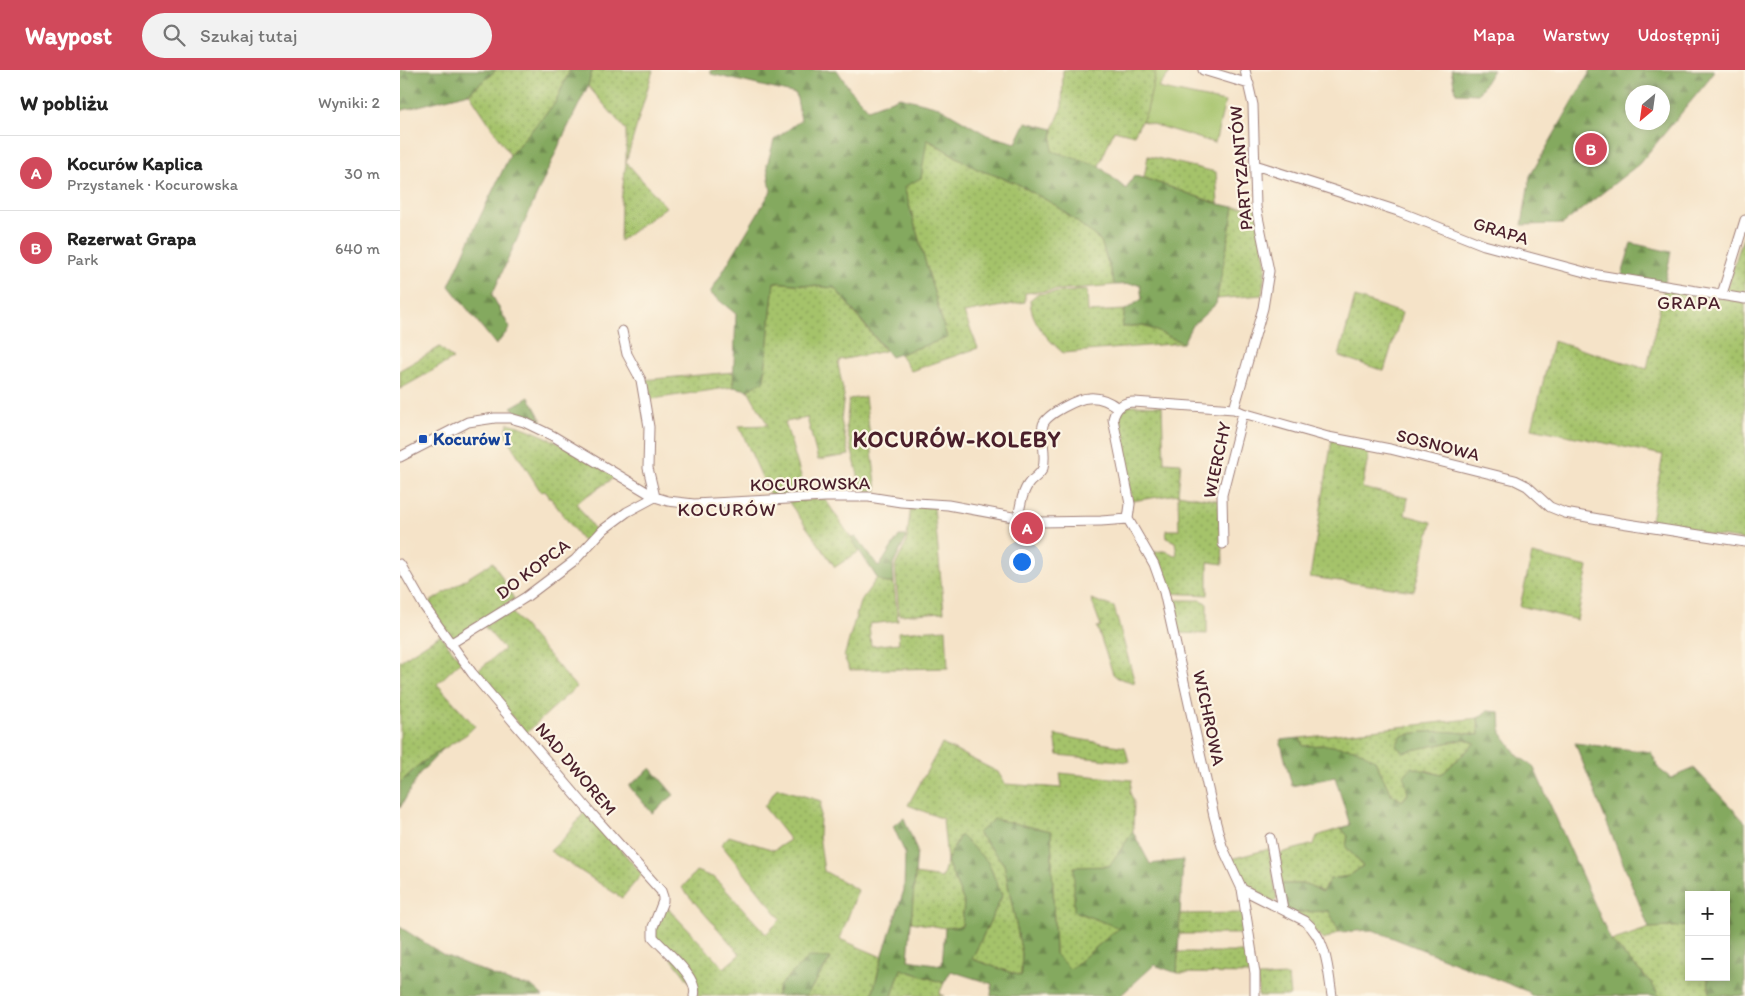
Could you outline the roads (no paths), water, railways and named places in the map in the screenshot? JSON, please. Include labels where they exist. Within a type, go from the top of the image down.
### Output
[{"type":"street","points":[[1203,70],[1249,84]]},
{"type":"street","name":"PARTYZANTÓW","points":[[1234,409],[1261,316],[1269,279],[1269,268],[1256,207],[1253,105],[1245,70]]},
{"type":"street","name":"GRAPA","points":[[1255,165],[1398,211],[1484,245],[1592,274],[1745,299]]},
{"type":"street","points":[[1722,294],[1745,220]]},
{"type":"street","points":[[622,331],[627,354],[641,380],[649,428],[648,468],[655,497]]},
{"type":"street","points":[[1018,519],[1026,488],[1037,477],[1043,466],[1045,454],[1043,425],[1046,419],[1082,398],[1102,400],[1118,408]]},
{"type":"street","name":"SOSNOWA","points":[[1118,408],[1124,403],[1134,402],[1234,409],[1328,437],[1390,449],[1515,480],[1527,486],[1550,507],[1565,513],[1745,542]]},
{"type":"street","name":"WICHROWA","points":[[1118,408],[1114,419],[1130,504],[1128,518],[1154,564],[1164,592],[1214,816],[1222,846],[1242,889],[1255,974],[1254,996]]},
{"type":"street","name":"WIERCHY","points":[[1223,544],[1222,495],[1243,413]]},
{"type":"street","name":"KOCUROWSKA","points":[[400,457],[468,422],[510,418],[524,422],[553,436],[655,497],[668,501],[694,504],[825,497],[870,497],[902,502],[948,504],[1018,519],[1049,522],[1101,521],[1128,518]]},
{"type":"street","name":"DO KOPCA","points":[[450,644],[526,598],[575,560],[604,529],[627,512],[655,497]]},
{"type":"street","name":"NAD DWOREM","points":[[400,564],[424,606],[472,673],[661,890],[663,901],[653,927],[653,937],[669,953],[695,986],[694,996]]},
{"type":"street","points":[[1270,838],[1283,909]]},
{"type":"street","points":[[1242,889],[1305,921],[1314,929],[1322,941],[1332,996]]},
{"type":"place","name":"Rezerwat Grapa","points":[[1591,149]]},
{"type":"place","name":"Kocurów I","points":[[423,439]]},
{"type":"place","name":"Kocurów Kaplica","points":[[1027,528]]},
{"type":"district","name":"GRAPA","points":[[1689,302]]},
{"type":"district","name":"KOCURÓW-KOLEBY","points":[[957,439]]},
{"type":"district","name":"KOCURÓW","points":[[727,509]]}]
